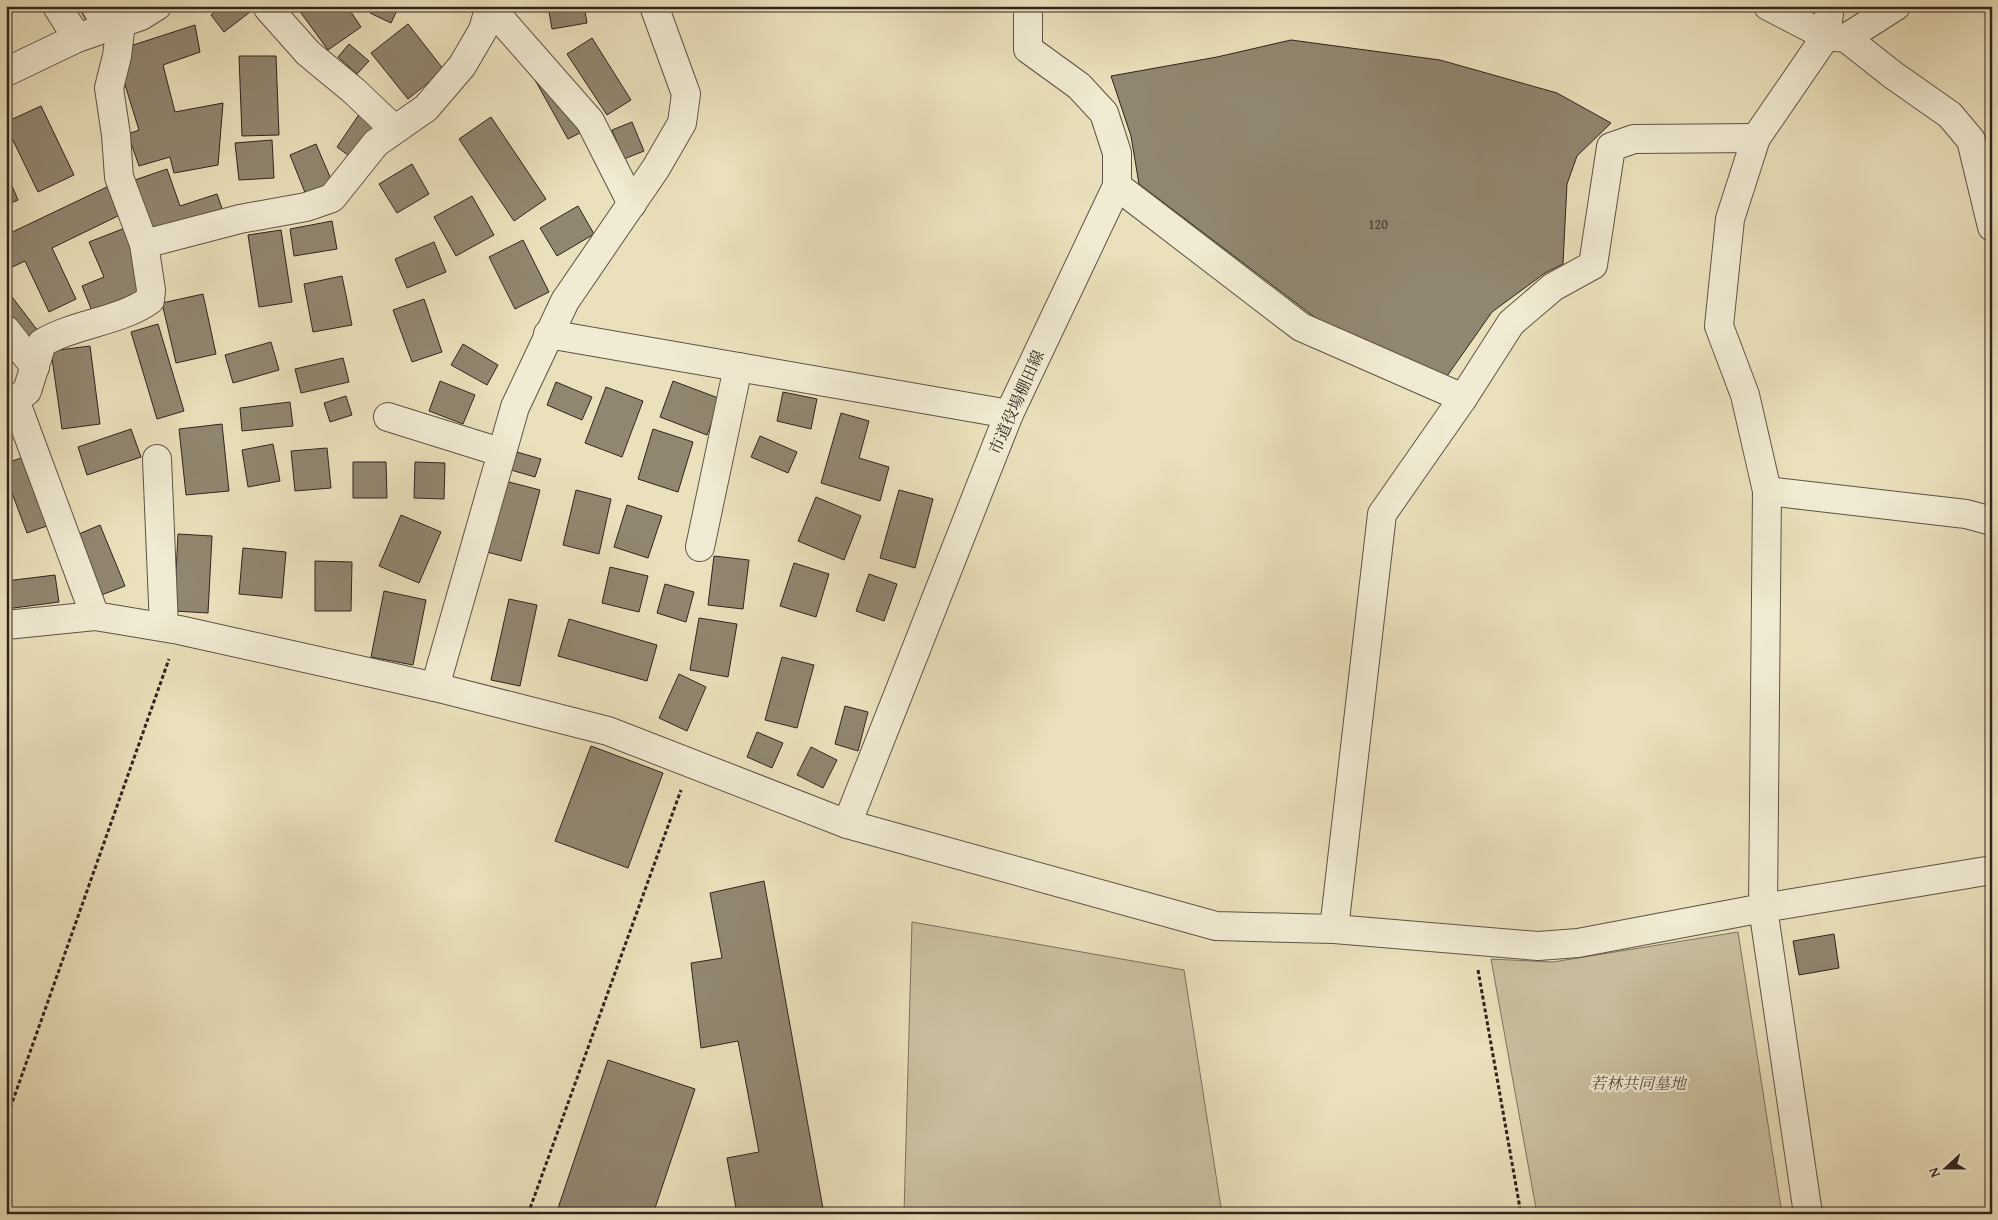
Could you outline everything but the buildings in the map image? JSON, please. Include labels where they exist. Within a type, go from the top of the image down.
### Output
[{"type":"street","points":[[57,6],[77,38]]},
{"type":"street","points":[[6,72],[77,38],[107,19],[141,16],[157,6]]},
{"type":"street","points":[[435,687],[514,407],[565,301],[656,168],[682,124],[686,94],[654,6]]},
{"type":"street","name":"市道役場棚田線","points":[[847,824],[1009,414],[1117,186],[1116,153],[1104,113],[1079,86],[1028,49],[1028,6]]},
{"type":"street","points":[[1768,6],[1836,37],[1950,115],[1971,140],[1992,227]]},
{"type":"street","points":[[1830,6],[1836,37]]},
{"type":"street","points":[[1808,1214],[1763,908],[1768,491],[1745,395],[1719,326],[1730,220],[1756,138],[1836,37],[1896,6]]},
{"type":"street","points":[[144,244],[306,206],[332,198],[376,143],[426,108],[462,66],[483,30],[490,7]]},
{"type":"street","points":[[490,7],[590,121],[632,204]]},
{"type":"street","points":[[268,8],[308,53],[354,91],[394,129]]},
{"type":"street","points":[[94,616],[11,402],[27,391],[42,343],[58,334],[138,308],[150,300],[151,290],[144,244],[119,177],[116,135],[109,88],[117,56],[107,19]]},
{"type":"street","points":[[1334,929],[1382,514],[1463,398],[1511,323],[1553,287],[1593,265],[1611,147],[1634,139],[1756,138]]},
{"type":"street","points":[[1117,186],[1301,327],[1463,398]]},
{"type":"street","points":[[6,330],[35,367]]},
{"type":"street","points":[[548,334],[1009,414]]},
{"type":"street","points":[[700,546],[738,367]]},
{"type":"street","points":[[388,417],[500,452]]},
{"type":"street","points":[[157,459],[172,629]]},
{"type":"street","points":[[1768,491],[1966,514],[1992,521]]},
{"type":"street","points":[[6,625],[94,616],[172,629],[435,687],[608,731],[847,824],[1216,926],[1334,929],[1538,946],[1578,943],[1763,908],[1992,870]]},
{"type":"path","points":[[6,1120],[172,629]]},
{"type":"path","points":[[528,1214],[690,764]]},
{"type":"path","points":[[1473,940],[1521,1214]]},
{"type":"green space","points":[[912,922],[1184,970],[1222,1214],[904,1214]]},
{"type":"green space","name":"若林共同墓地","points":[[1738,932],[1782,1214],[1537,1214],[1491,959],[1553,962]]}]
